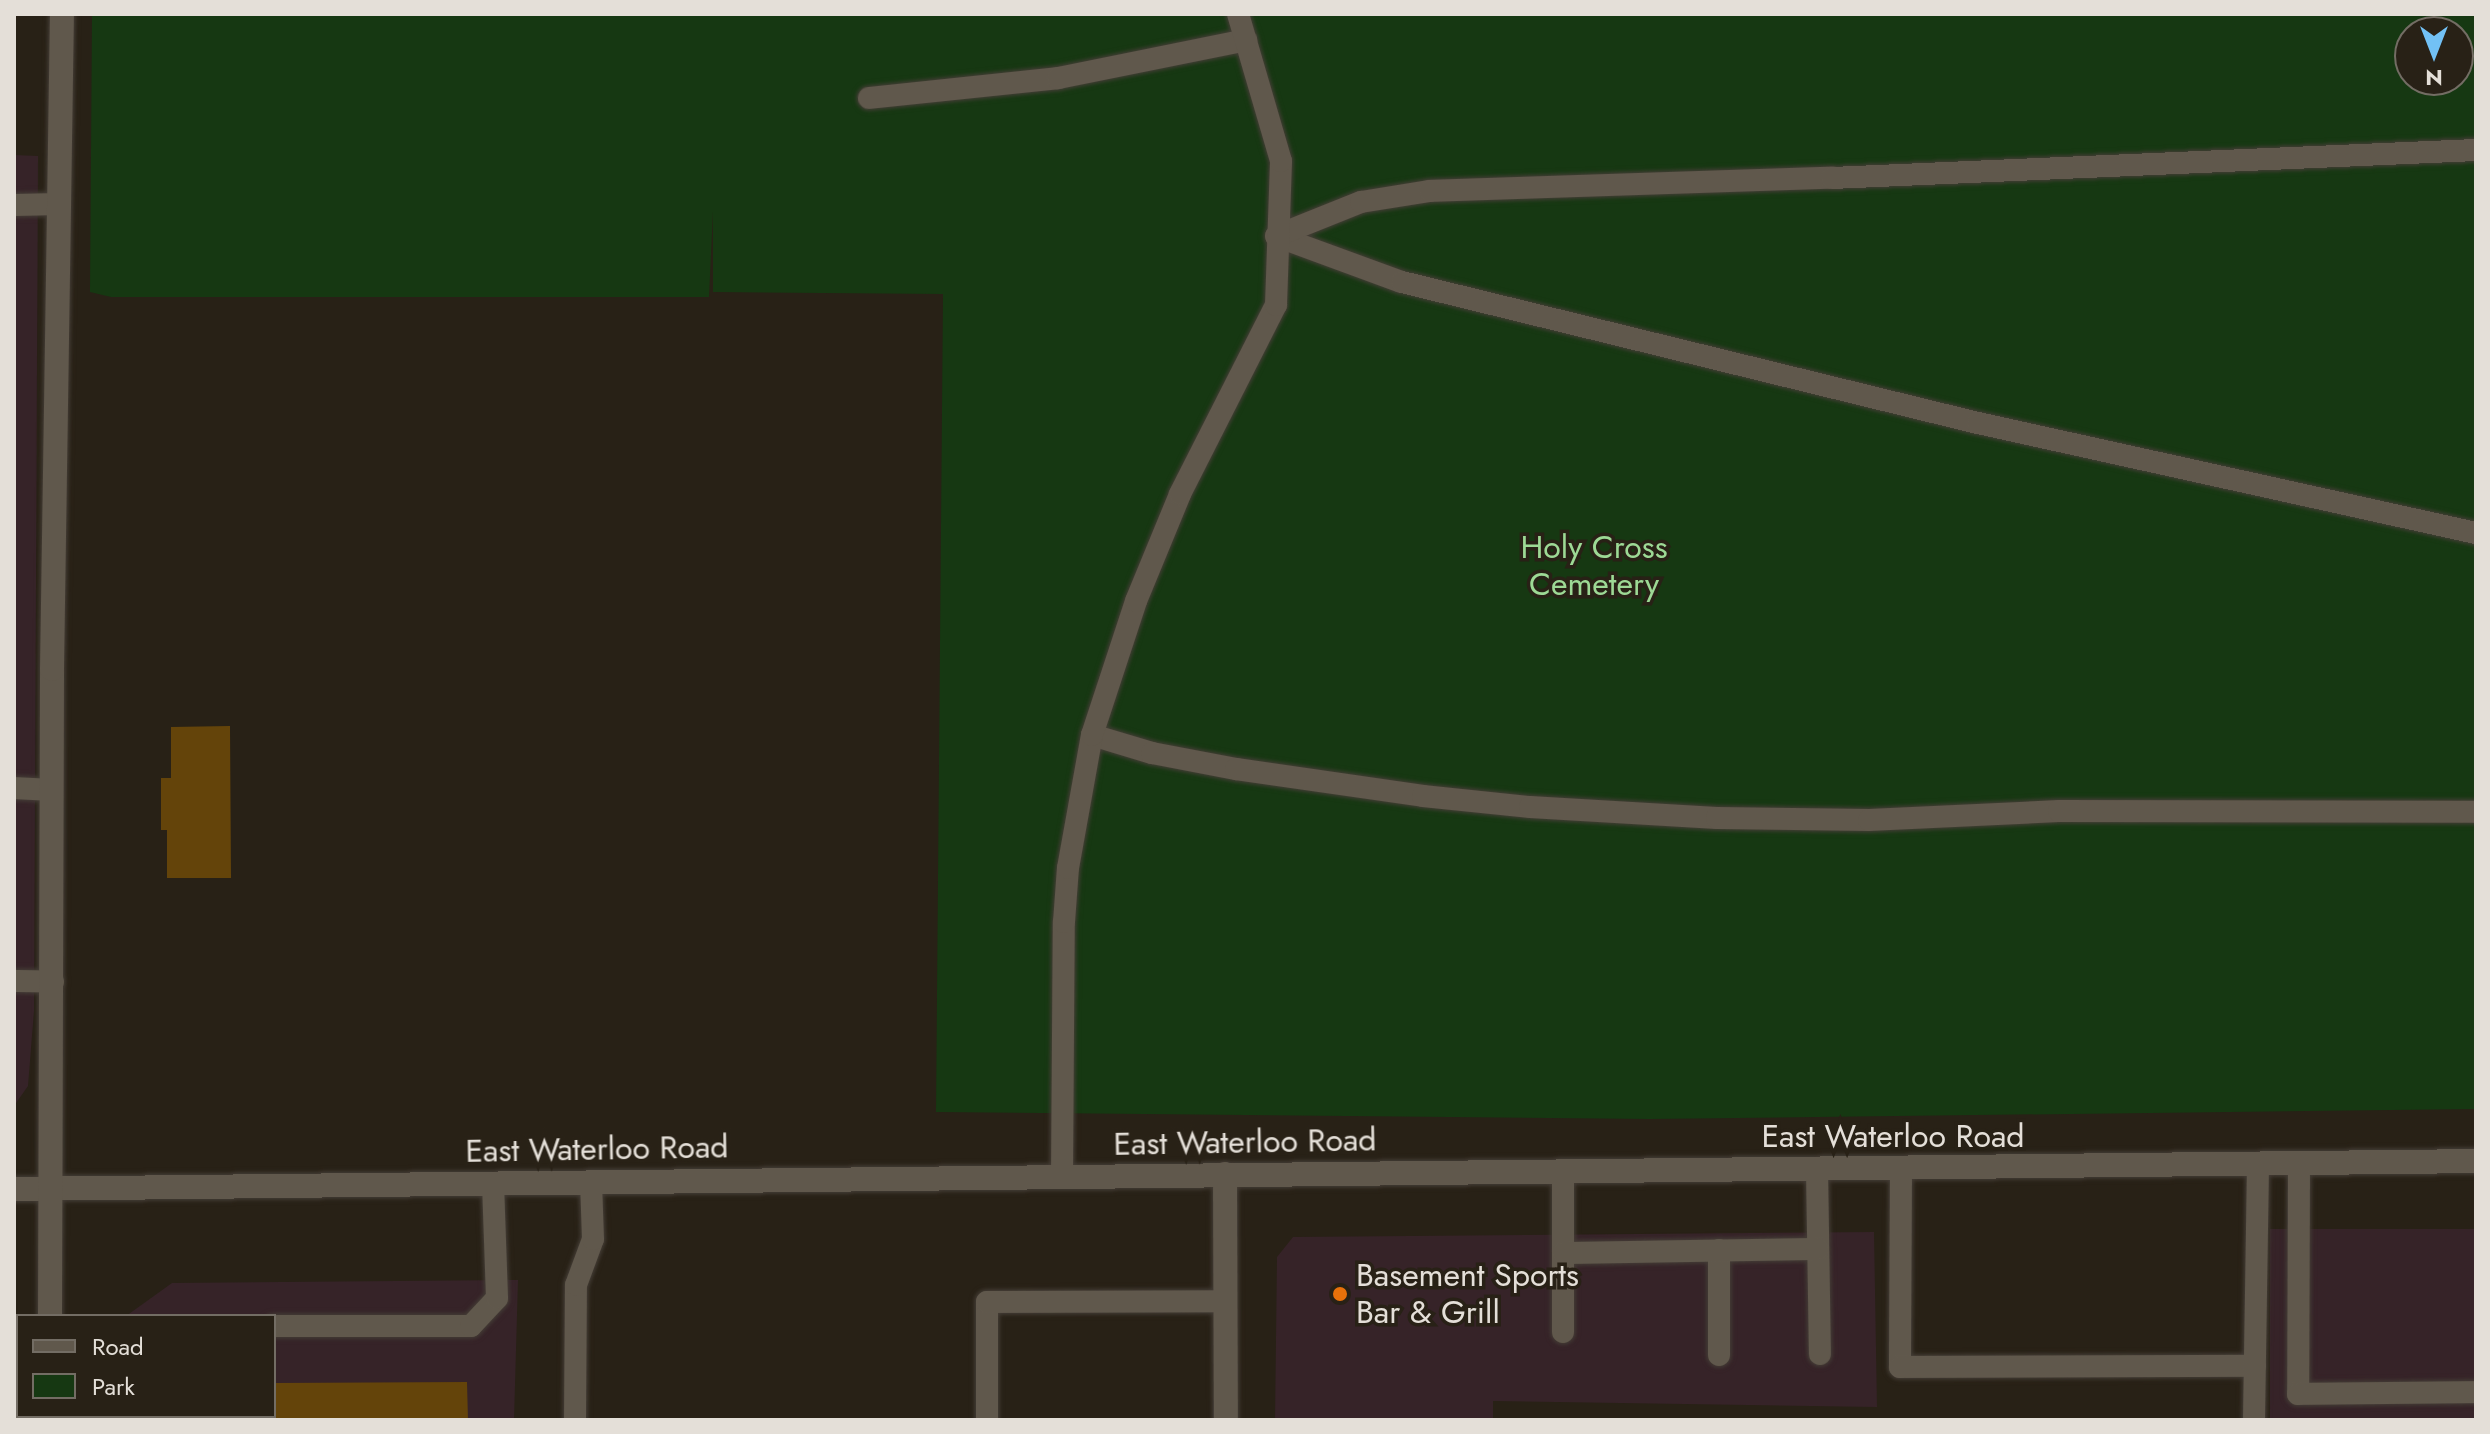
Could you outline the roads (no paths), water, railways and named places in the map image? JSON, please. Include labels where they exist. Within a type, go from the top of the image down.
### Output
[{"type":"main road","points":[[50,1314],[52,790],[62,14]]},
{"type":"main road","name":"East Waterloo Road","points":[[14,1189],[2476,1161]]},
{"type":"main road","points":[[1225,1174],[1226,1420]]},
{"type":"lane","points":[[1062,1177],[1064,922],[1068,868],[1092,735],[1136,601],[1180,494],[1276,305],[1281,161],[1238,14]]},
{"type":"lane","points":[[869,98],[1058,78],[1246,40]]},
{"type":"lane","points":[[1276,236],[1361,202],[1430,191],[1832,178],[2476,150]]},
{"type":"lane","points":[[14,205],[60,204]]},
{"type":"lane","points":[[1276,236],[1432,289],[1978,423],[2476,533]]},
{"type":"lane","points":[[1092,735],[1152,753],[1236,769],[1423,796],[1530,807],[1686,816],[1869,820],[2059,811],[2476,812]]},
{"type":"lane","points":[[14,788],[52,790]]},
{"type":"lane","points":[[14,981],[53,982]]},
{"type":"lane","points":[[2299,1164],[2298,1394],[2476,1392]]},
{"type":"lane","points":[[2254,1420],[2258,1165]]},
{"type":"lane","points":[[1901,1168],[1900,1367],[2255,1366]]},
{"type":"lane","points":[[1817,1169],[1820,1354]]},
{"type":"lane","points":[[1563,1171],[1563,1332]]},
{"type":"lane","points":[[575,1420],[576,1285],[593,1239],[591,1181]]},
{"type":"lane","points":[[276,1326],[471,1326],[497,1298],[493,1183]]},
{"type":"lane","points":[[1563,1253],[1818,1249]]},
{"type":"lane","points":[[1719,1250],[1719,1355]]},
{"type":"lane","points":[[987,1420],[987,1302],[1225,1301]]},
{"type":"place","name":"Basement Sports Bar & Grill","points":[[1340,1294]]},
{"type":"park label","name":"Holy Cross Cemetery","points":[[1594,566]]}]
